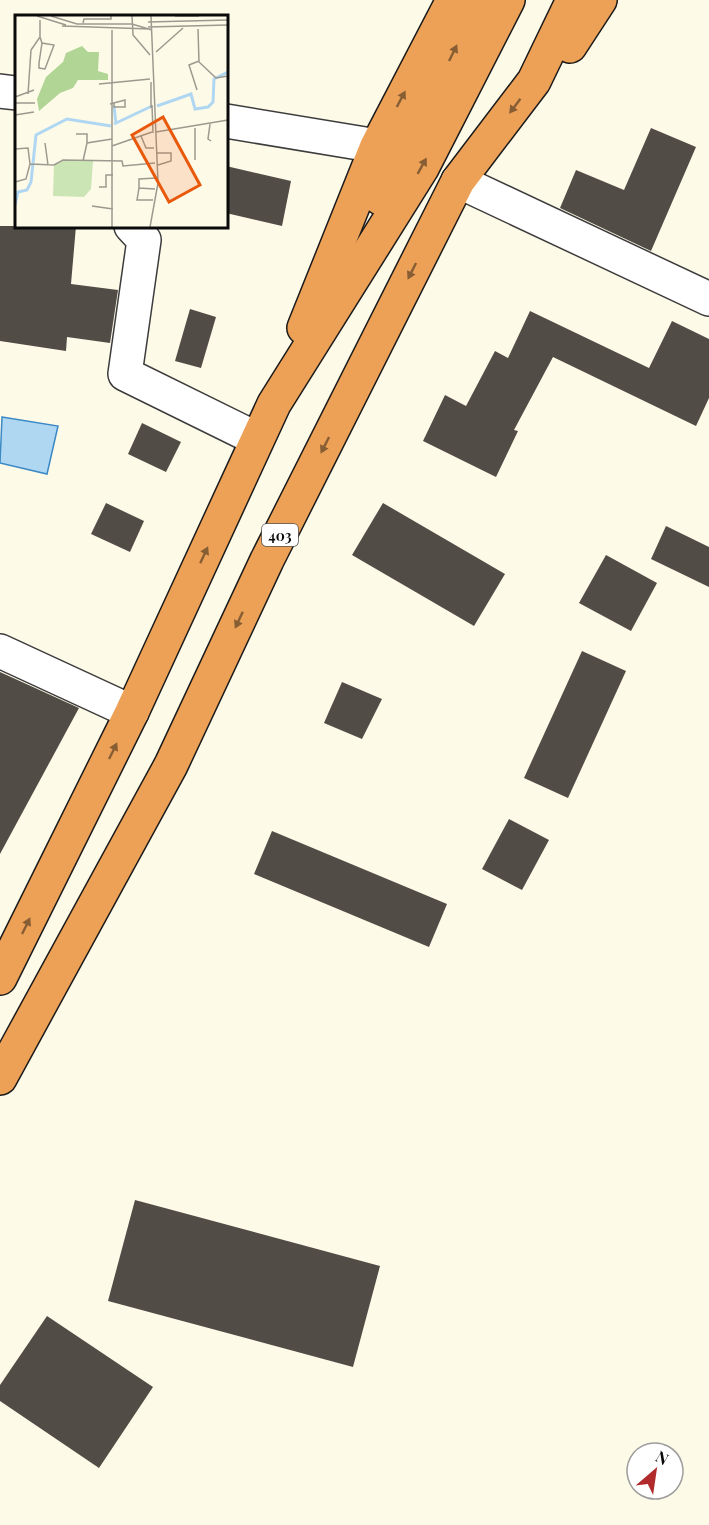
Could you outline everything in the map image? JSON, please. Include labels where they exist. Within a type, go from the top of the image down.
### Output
[{"type":"highway","points":[[274,404],[422,168],[508,0]]},
{"type":"highway","name":"403","points":[[0,1078],[171,765],[267,560],[458,181],[539,69],[573,0]]},
{"type":"highway","points":[[539,69],[580,0]]},
{"type":"highway","points":[[539,69],[570,47],[600,0]]},
{"type":"highway","points":[[274,404],[377,146],[468,4]]},
{"type":"highway","points":[[2,972],[132,712],[274,404],[400,159],[468,4]]},
{"type":"street","points":[[0,91],[15,93]]},
{"type":"street","points":[[228,121],[377,146]]},
{"type":"street","points":[[458,181],[709,299]]},
{"type":"street","points":[[133,228],[144,240],[125,374],[257,439]]},
{"type":"street","points":[[0,651],[132,712]]},
{"type":"water","points":[[2,417],[58,426],[47,474],[0,463]]},
{"type":"building","points":[[651,128],[696,147],[651,251],[560,208],[576,170],[624,190]]},
{"type":"building","points":[[228,166],[291,181],[282,226],[228,213]]},
{"type":"building","points":[[0,226],[76,228],[71,284],[118,290],[110,343],[67,337],[66,351],[0,341]]},
{"type":"building","points":[[190,309],[216,317],[201,368],[175,361]]},
{"type":"building","points":[[530,311],[649,368],[672,321],[709,339],[709,398],[696,426],[553,357],[514,430],[518,431],[496,477],[423,441],[445,395],[466,406],[495,351],[508,358]]},
{"type":"building","points":[[142,423],[181,442],[166,472],[128,454]]},
{"type":"building","points":[[106,503],[144,521],[130,552],[91,534]]},
{"type":"building","points":[[383,503],[505,574],[474,626],[352,555]]},
{"type":"building","points":[[666,526],[709,547],[709,587],[651,559]]},
{"type":"building","points":[[606,555],[657,583],[631,631],[579,603]]},
{"type":"building","points":[[582,651],[626,671],[568,798],[524,778]]},
{"type":"building","points":[[0,672],[79,708],[0,854]]},
{"type":"building","points":[[342,682],[382,699],[362,739],[324,723]]},
{"type":"building","points":[[509,819],[549,840],[522,890],[482,869]]},
{"type":"building","points":[[272,831],[447,904],[429,947],[254,874]]},
{"type":"building","points":[[135,1200],[380,1266],[353,1367],[108,1301]]},
{"type":"building","points":[[47,1316],[153,1387],[99,1468],[0,1401],[0,1385]]}]
